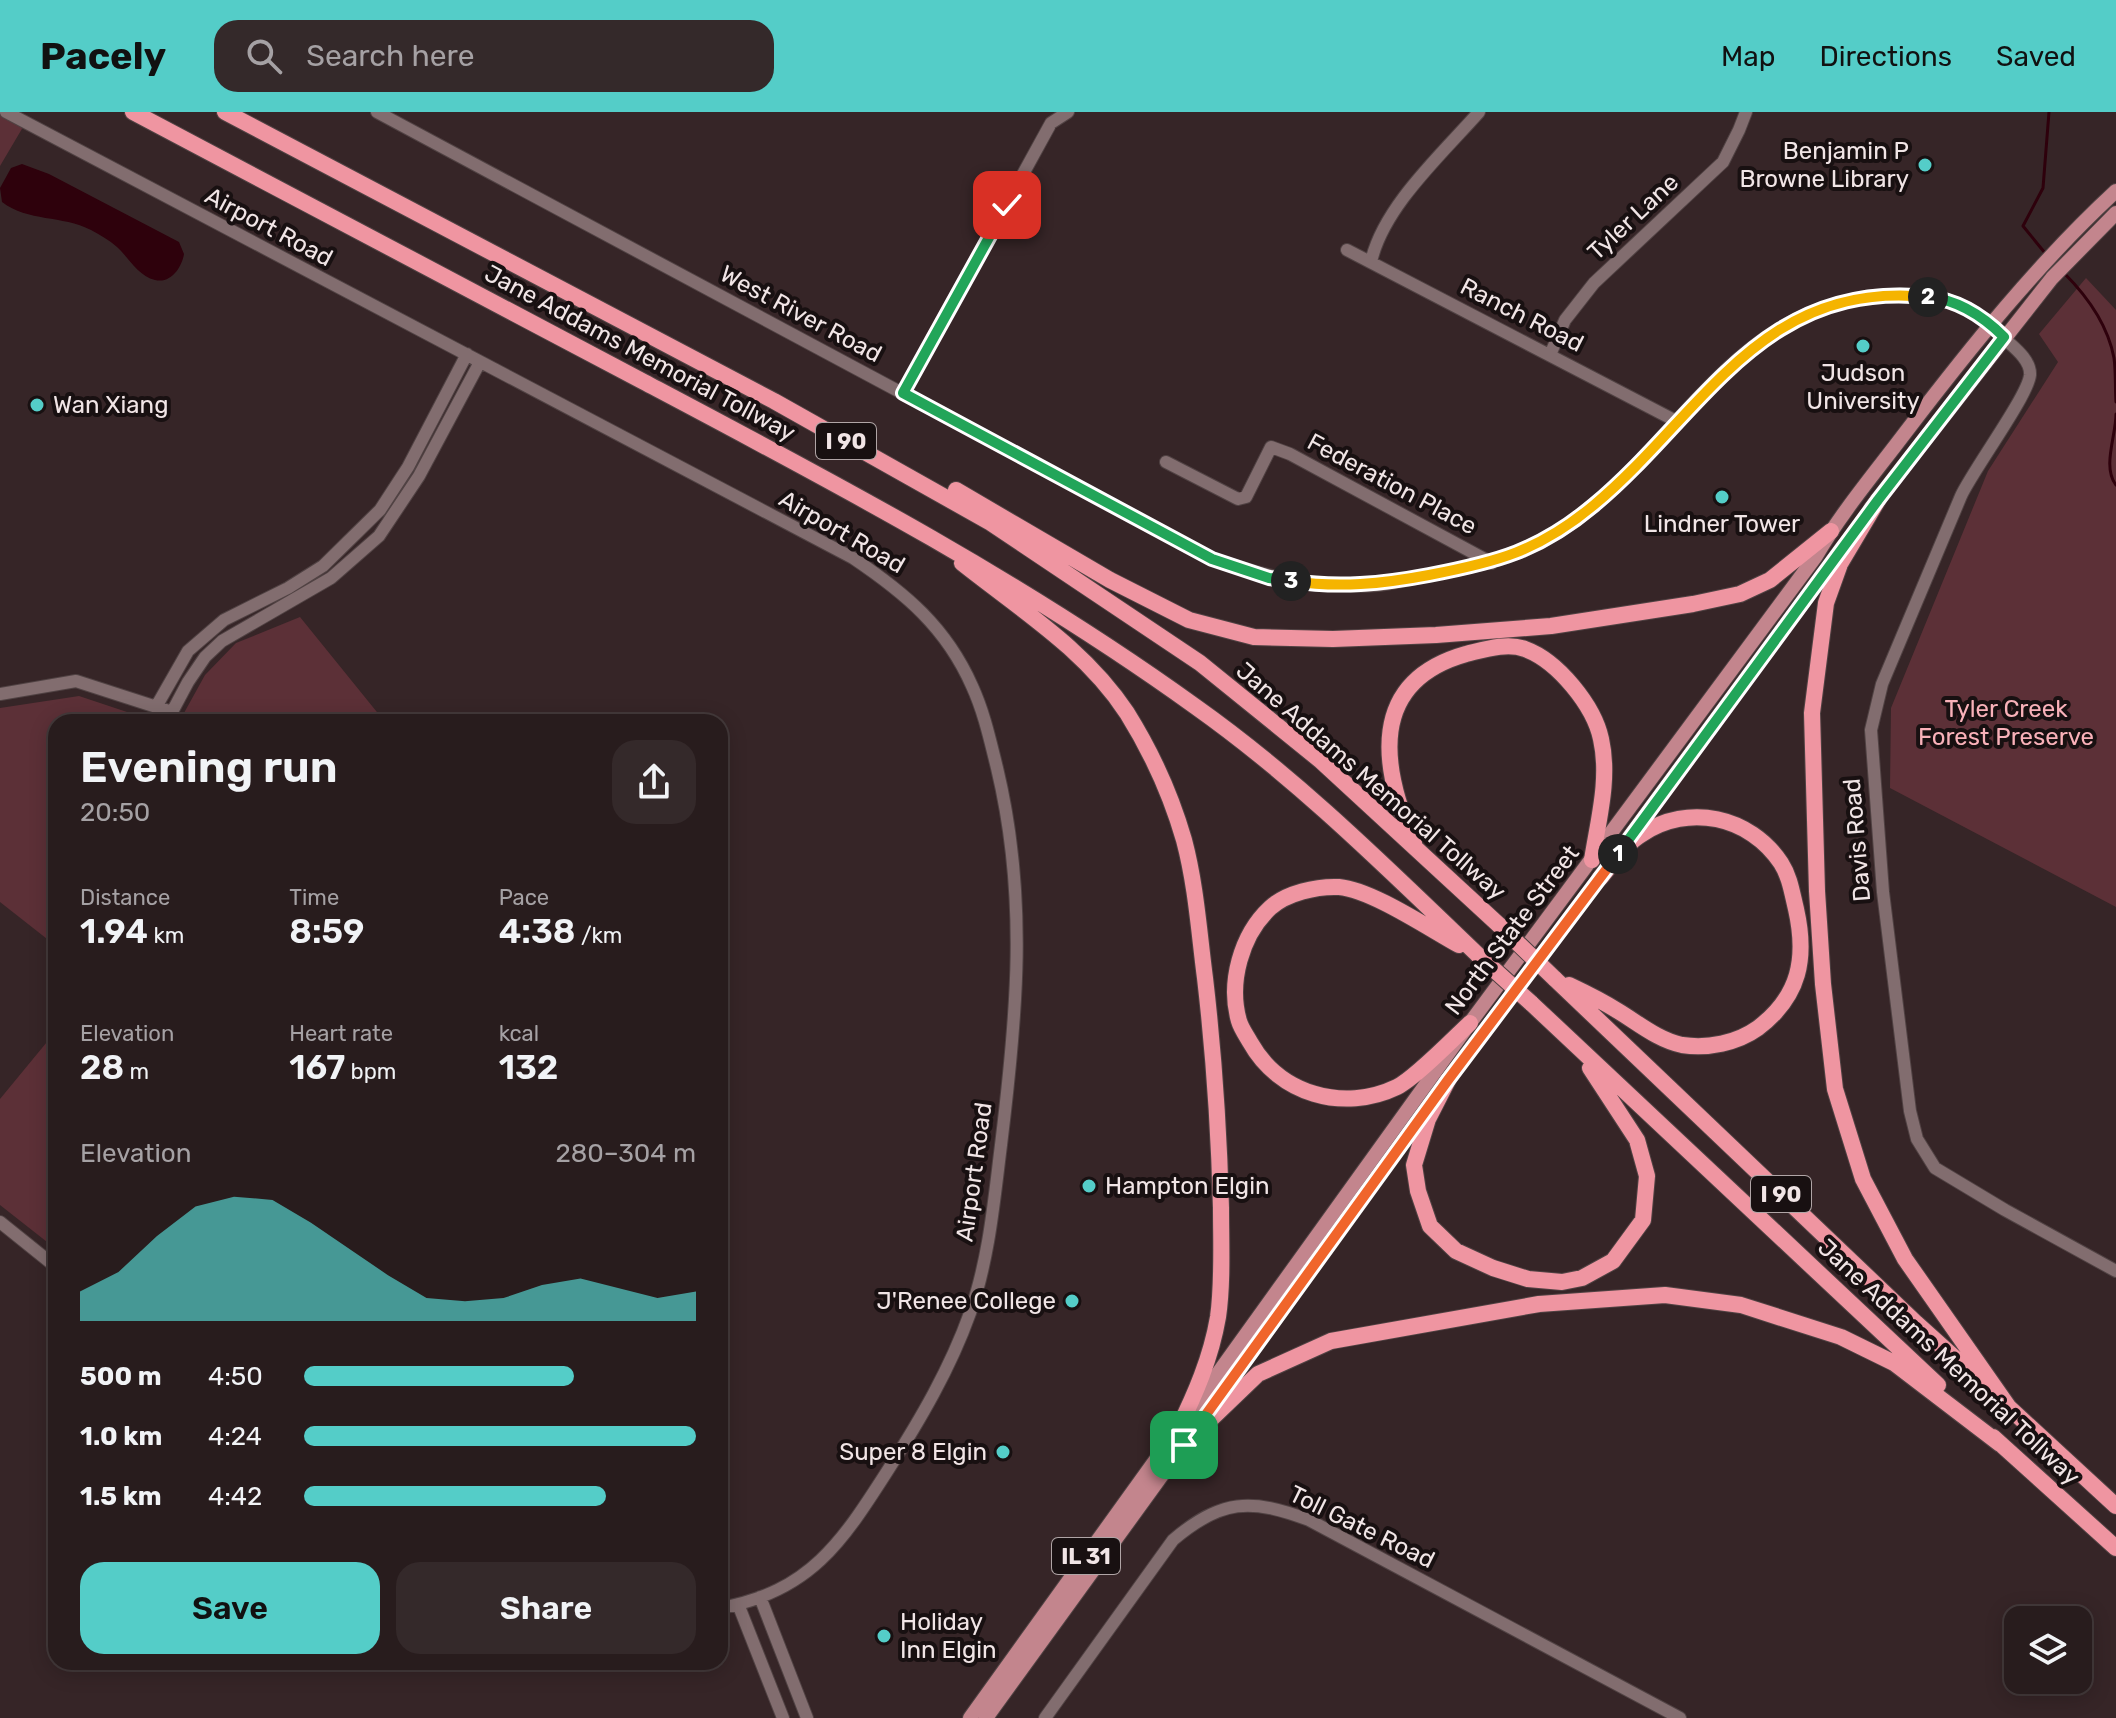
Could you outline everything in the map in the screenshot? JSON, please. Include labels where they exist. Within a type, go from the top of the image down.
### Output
[{"type":"highway","name":"Jane Addams Memorial Tollway","points":[[133,112],[934,538],[1044,604],[1200,710],[1324,809],[2000,1444],[2116,1548]]},
{"type":"highway","name":"Jane Addams Memorial Tollway","points":[[225,112],[835,434],[991,523],[1200,663],[1321,761],[1416,848],[1916,1323],[2116,1506]]},
{"type":"highway","points":[[835,434],[929,475],[1110,580],[1189,620],[1254,637],[1333,639],[1450,634],[1551,626],[1693,604],[1740,594],[1770,580],[1831,531]]},
{"type":"highway","points":[[1878,500],[1840,564],[1826,603],[1812,713],[1817,891],[1823,984],[1835,1089],[1863,1179],[1905,1259],[2010,1409]]},
{"type":"highway","points":[[934,538],[1084,659],[1126,712],[1164,779],[1184,842],[1196,908],[1208,1010],[1219,1128],[1221,1233],[1218,1317],[1200,1383],[1180,1438]]},
{"type":"highway","points":[[1416,848],[1401,813],[1390,774],[1389,738],[1399,705],[1410,685],[1435,666],[1483,650],[1515,646],[1527,649],[1561,674],[1587,704],[1597,724],[1604,782],[1592,860]]},
{"type":"highway","points":[[1554,978],[1598,999],[1654,1034],[1690,1046],[1726,1043],[1748,1034],[1774,1014],[1792,988],[1802,958],[1802,946],[1790,884],[1780,862],[1768,847],[1743,828],[1719,818],[1706,817],[1660,823],[1632,841],[1600,878]]},
{"type":"highway","points":[[1470,1023],[1399,1086],[1363,1099],[1316,1097],[1291,1085],[1260,1059],[1239,1022],[1234,980],[1247,940],[1270,907],[1316,888],[1341,887],[1364,893],[1479,956]]},
{"type":"highway","points":[[1448,1080],[1428,1119],[1414,1165],[1418,1191],[1430,1226],[1456,1251],[1493,1268],[1528,1279],[1562,1282],[1582,1278],[1613,1261],[1629,1242],[1643,1220],[1647,1176],[1637,1140],[1571,1041]]},
{"type":"highway","points":[[1180,1438],[1258,1374],[1331,1341],[1539,1304],[1665,1295],[1741,1305],[1841,1337],[1894,1363],[2000,1444]]},
{"type":"main road","name":"North State Street","points":[[986,1718],[1470,1023],[1816,556],[1831,531],[1991,325],[2040,267],[2116,191]]},
{"type":"main road","name":"North State Street","points":[[970,1718],[1600,878],[1878,500],[2052,278],[2116,213]]},
{"type":"street","name":"Airport Road","points":[[6,112],[853,558],[895,586],[938,629],[972,686],[986,722],[1003,794],[1018,919],[1017,995],[992,1216],[982,1270],[970,1313],[944,1374],[917,1424],[837,1546],[790,1583],[760,1597],[728,1606]]},
{"type":"street","name":"West River Road","points":[[377,112],[1212,559],[1269,578],[1322,586],[1379,585],[1492,563],[1545,540],[1609,491],[1747,351],[1790,323],[1836,304],[1895,294],[1936,298],[1971,310],[2004,337]]},
{"type":"street","points":[[903,393],[1051,123],[1068,112]]},
{"type":"street","points":[[1371,262],[1374,245],[1387,218],[1479,112]]},
{"type":"street","name":"Tyler Lane","points":[[1550,355],[1565,320],[1594,283],[1723,162],[1746,112]]},
{"type":"street","name":"Ranch Road","points":[[1347,250],[1676,421]]},
{"type":"street","name":"Davis Road","points":[[2004,337],[2025,360],[2030,375],[2028,381],[1961,496],[1882,684],[1874,715],[1872,749],[1883,892],[1905,1073],[1917,1139],[1935,1168],[2116,1271]]},
{"type":"street","points":[[156,707],[188,651],[224,620],[288,588],[333,558],[380,510],[408,467],[467,354]]},
{"type":"street","points":[[0,694],[76,681],[172,712],[205,657],[222,641],[308,594],[342,570],[379,536],[401,505],[480,362]]},
{"type":"street","name":"Federation Place","points":[[1166,462],[1238,499],[1246,497],[1271,447],[1290,454],[1492,563]]},
{"type":"street","points":[[333,558],[342,570]]},
{"type":"street","points":[[0,1222],[48,1261]]},
{"type":"street","name":"Toll Gate Road","points":[[1045,1718],[1173,1540],[1212,1512],[1238,1506],[1265,1505],[1309,1520],[1665,1714],[1680,1718]]},
{"type":"street","points":[[760,1597],[807,1718]]},
{"type":"street","points":[[738,1604],[783,1718]]},
{"type":"green space","points":[[0,112],[7,112],[26,122],[0,166]]},
{"type":"green space","name":"Tyler Creek Forest Preserve","points":[[2086,278],[2116,310],[2116,907],[1890,788],[1891,708],[1988,471],[2058,362],[2039,334]]},
{"type":"green space","points":[[300,617],[379,714],[183,714],[205,675],[236,643]]},
{"type":"green space","points":[[79,696],[133,714],[48,714],[48,940],[0,902],[0,708]]},
{"type":"green space","points":[[48,1041],[48,1243],[0,1205],[0,1099]]},
{"type":"shaded area","points":[[22,164],[49,174],[179,242],[184,254],[178,269],[171,277],[161,281],[149,278],[114,244],[91,230],[69,222],[23,213],[2,202],[0,188],[11,168]]},
{"type":"waterway","points":[[2045,253],[2023,226],[2043,188],[2049,112]]},
{"type":"waterway","points":[[2064,273],[2081,291],[2107,334],[2114,358],[2116,402]]},
{"type":"waterway","points":[[2116,414],[2110,460],[2116,485]]},
{"type":"place","name":"Benjamin P Browne Library","points":[[1925,165]]},
{"type":"place","name":"Judson University","points":[[1863,346]]},
{"type":"place","name":"Wan Xiang","points":[[37,405]]},
{"type":"place","name":"Lindner Tower","points":[[1722,497]]},
{"type":"place","name":"Hampton Elgin","points":[[1089,1186]]},
{"type":"place","name":"J'Renee College","points":[[1072,1301]]},
{"type":"place","name":"Super 8 Elgin","points":[[1003,1452]]},
{"type":"place","name":"Holiday Inn Elgin","points":[[884,1636]]},
{"type":"route","points":[[1007,205],[903,393],[1212,559],[1269,578],[1322,586],[1379,585],[1492,563],[1545,540],[1593,506],[1747,351],[1781,327],[1817,310],[1862,298],[1895,294],[1936,298],[1971,310],[2004,337],[1878,500],[1448,1080],[1184,1445]]}]
